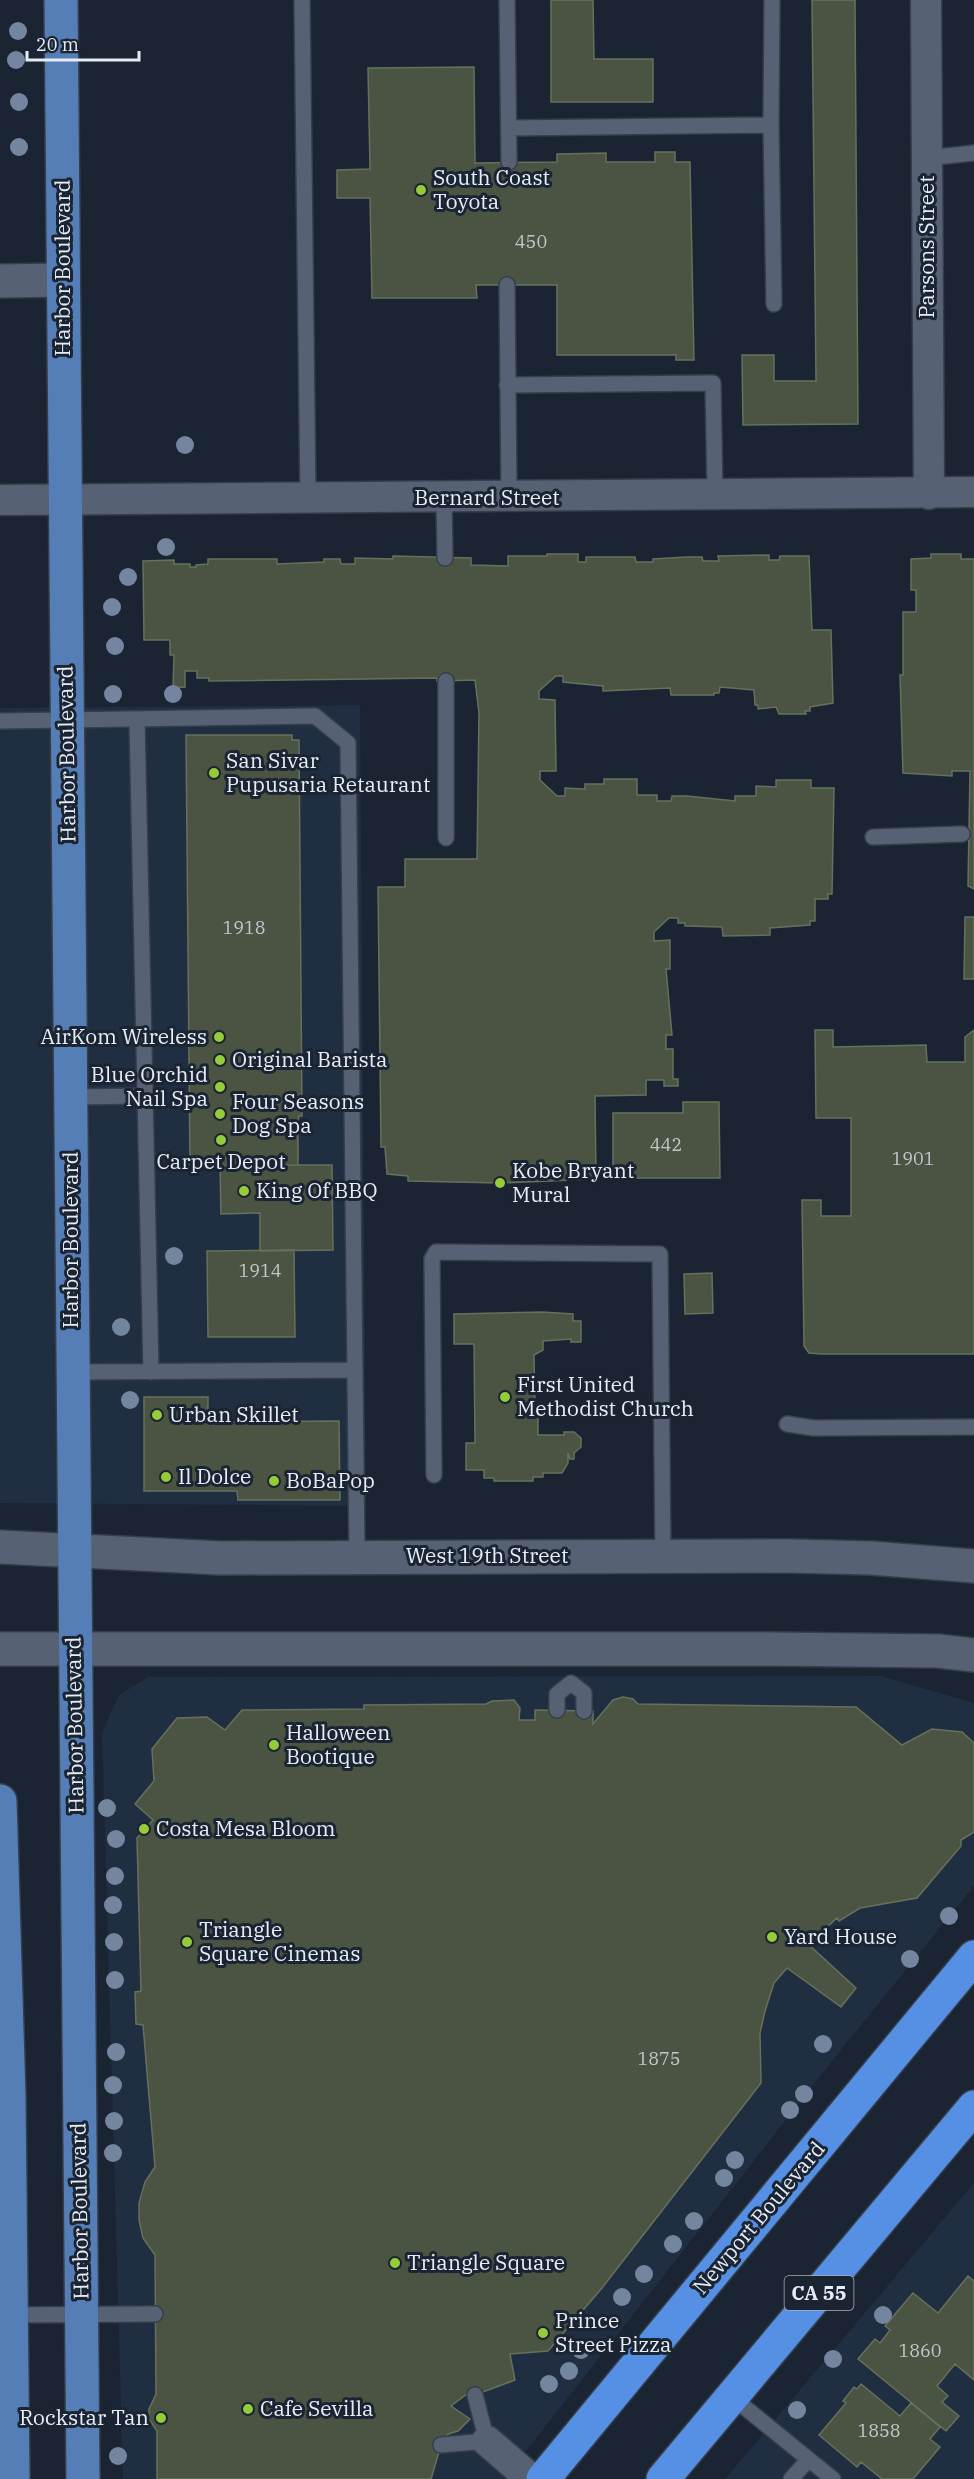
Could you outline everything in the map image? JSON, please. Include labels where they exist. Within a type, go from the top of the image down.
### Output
[{"type":"highway","name":"Newport Boulevard","points":[[543,2479],[974,1957]]},
{"type":"highway","name":"CA 55","points":[[663,2479],[973,2111]]},
{"type":"main road","name":"Harbor Boulevard","points":[[61,0],[83,2479]]},
{"type":"main road","points":[[0,281],[63,280]]},
{"type":"main road","name":"West 19th Street","points":[[0,1547],[220,1558],[663,1556],[964,1559]]},
{"type":"main road","points":[[0,1649],[571,1666],[938,1651],[974,1655]]},
{"type":"main road","points":[[0,1801],[6,2315],[13,2479]]},
{"type":"street","name":"Parsons Street","points":[[926,0],[929,494]]},
{"type":"street","name":"Bernard Street","points":[[0,500],[715,496],[974,492]]},
{"type":"street","points":[[487,2440],[531,2479]]},
{"type":"lane","points":[[302,0],[308,499]]},
{"type":"lane","points":[[507,0],[509,162]]},
{"type":"lane","points":[[772,0],[771,125],[774,304]]},
{"type":"lane","points":[[509,128],[771,125]]},
{"type":"lane","points":[[927,158],[974,153]]},
{"type":"lane","points":[[507,285],[509,497]]},
{"type":"lane","points":[[507,385],[713,383],[715,496]]},
{"type":"lane","points":[[444,498],[445,558]]},
{"type":"lane","points":[[446,681],[446,838]]},
{"type":"lane","points":[[0,721],[137,721],[315,716],[348,743],[357,1556]]},
{"type":"lane","points":[[137,721],[151,1372]]},
{"type":"lane","points":[[873,837],[962,834]]},
{"type":"lane","points":[[70,1097],[146,1096]]},
{"type":"lane","points":[[434,1475],[432,1259],[436,1252],[660,1254],[663,1556]]},
{"type":"lane","points":[[72,1372],[355,1370]]},
{"type":"lane","points":[[787,1424],[814,1428],[974,1427]]},
{"type":"lane","points":[[557,1710],[557,1694],[571,1666]]},
{"type":"lane","points":[[571,1666],[584,1693],[584,1711]]},
{"type":"lane","points":[[6,2315],[155,2314]]},
{"type":"lane","points":[[441,2445],[487,2440],[475,2395]]},
{"type":"lane","points":[[732,2397],[833,2479]]},
{"type":"lane","points":[[791,2479],[808,2460]]},
{"type":"shaded area","points":[[360,705],[366,1506],[0,1503],[0,708]]},
{"type":"shaded area","name":"Triangle Square","points":[[881,1676],[974,1703],[974,1886],[844,2046],[504,2479],[123,2479],[102,1732],[119,1695],[148,1677]]},
{"type":"shaded area","points":[[974,2183],[974,2479],[725,2479]]},
{"type":"building","points":[[551,0],[593,0],[594,59],[653,59],[653,102],[551,102]]},
{"type":"building","points":[[812,0],[855,0],[858,424],[743,425],[742,355],[774,355],[774,381],[816,381]]},
{"type":"building","points":[[474,67],[475,163],[557,162],[557,154],[606,153],[606,162],[655,162],[655,152],[675,152],[675,162],[690,162],[694,360],[676,360],[676,355],[557,355],[557,285],[476,285],[477,298],[372,298],[370,198],[337,198],[337,170],[370,169],[368,68]]},
{"type":"building","points":[[547,554],[578,554],[578,562],[586,562],[586,557],[635,557],[636,562],[653,562],[653,559],[687,557],[702,557],[703,561],[719,561],[718,556],[769,555],[769,560],[779,560],[780,556],[809,556],[812,630],[831,630],[833,703],[810,707],[810,711],[805,711],[806,714],[779,714],[776,707],[758,709],[758,705],[755,705],[754,690],[720,687],[719,693],[714,693],[714,695],[671,695],[670,688],[603,691],[603,686],[563,682],[563,676],[556,676],[539,691],[539,699],[555,700],[556,771],[540,771],[540,780],[557,796],[565,796],[565,788],[585,789],[585,784],[604,784],[604,779],[637,779],[637,795],[657,795],[657,801],[671,801],[672,796],[687,796],[735,801],[735,796],[756,796],[756,786],[776,787],[776,780],[811,780],[811,788],[834,788],[832,894],[828,894],[828,899],[815,899],[815,921],[810,921],[810,925],[770,928],[770,935],[723,936],[722,927],[685,926],[685,923],[678,923],[678,918],[669,918],[654,932],[654,941],[670,940],[670,969],[666,969],[672,1035],[666,1035],[666,1049],[673,1049],[673,1079],[678,1079],[678,1086],[664,1086],[664,1080],[646,1080],[646,1095],[595,1096],[596,1179],[500,1183],[408,1181],[408,1176],[387,1174],[385,1147],[381,1147],[378,887],[405,887],[405,859],[477,859],[479,713],[475,680],[437,681],[437,678],[209,681],[209,678],[197,678],[197,671],[185,671],[185,687],[173,688],[174,655],[170,655],[170,640],[144,640],[143,561],[174,560],[174,564],[190,564],[190,567],[208,564],[208,559],[277,559],[277,564],[340,559],[341,564],[355,564],[355,558],[393,559],[393,556],[471,558],[471,565],[508,566],[508,556],[547,556]]},
{"type":"building","points":[[931,554],[961,554],[961,559],[974,559],[974,889],[968,886],[970,771],[952,771],[952,776],[903,773],[900,675],[903,675],[903,612],[916,612],[916,590],[911,590],[911,559],[931,558]]},
{"type":"building","points":[[186,735],[292,735],[292,740],[299,740],[302,1116],[299,1116],[298,1121],[298,1165],[190,1166]]},
{"type":"building","points":[[965,917],[974,917],[974,979],[964,979]]},
{"type":"building","points":[[815,1030],[833,1030],[833,1047],[926,1045],[927,1062],[965,1062],[965,1037],[974,1030],[974,1354],[822,1354],[809,1353],[804,1346],[802,1200],[821,1200],[821,1216],[851,1216],[851,1118],[816,1118]]},
{"type":"building","points":[[683,1102],[719,1102],[720,1178],[613,1178],[613,1113],[683,1113]]},
{"type":"building","points":[[332,1165],[333,1250],[260,1251],[260,1213],[221,1214],[220,1166]]},
{"type":"building","points":[[294,1250],[295,1337],[208,1337],[207,1251]]},
{"type":"building","points":[[712,1273],[713,1313],[685,1314],[684,1274]]},
{"type":"building","name":"First United Methodist Church","points":[[542,1312],[573,1314],[573,1321],[581,1321],[581,1342],[571,1342],[571,1339],[543,1341],[543,1350],[534,1355],[538,1435],[564,1435],[564,1432],[574,1432],[581,1438],[581,1447],[574,1453],[574,1459],[570,1459],[568,1453],[568,1463],[562,1473],[543,1473],[543,1477],[533,1477],[533,1481],[494,1481],[494,1478],[484,1478],[484,1470],[466,1470],[466,1443],[475,1443],[474,1344],[454,1344],[454,1314]]},
{"type":"building","points":[[144,1397],[208,1397],[208,1422],[339,1421],[340,1500],[238,1500],[237,1491],[144,1491]]},
{"type":"building","name":"Triangle Square","points":[[623,1697],[633,1699],[638,1704],[856,1707],[902,1745],[932,1729],[962,1732],[974,1743],[974,1832],[961,1840],[961,1846],[917,1898],[860,1908],[839,1921],[837,1918],[808,1944],[856,1988],[841,2007],[787,1968],[774,1983],[760,2033],[761,2083],[602,2288],[548,2351],[510,2354],[515,2380],[475,2395],[471,2391],[451,2406],[470,2419],[458,2431],[448,2434],[441,2445],[431,2479],[157,2479],[157,2431],[149,2419],[149,2409],[156,2394],[155,2255],[143,2238],[139,2220],[139,2203],[145,2182],[155,2167],[143,2025],[136,2024],[135,1992],[141,1991],[137,1838],[153,1820],[135,1804],[154,1781],[152,1749],[177,1718],[207,1717],[225,1730],[242,1710],[364,1709],[364,1705],[486,1704],[492,1701],[514,1700],[520,1708],[519,1720],[535,1720],[535,1710],[593,1711],[593,1724],[613,1700]]},
{"type":"building","points":[[968,2276],[974,2281],[974,2380],[955,2364],[937,2386],[948,2396],[942,2402],[959,2416],[946,2431],[858,2359],[875,2339],[880,2343],[890,2330],[885,2326],[913,2293],[938,2313]]},
{"type":"building","points":[[861,2384],[900,2416],[911,2403],[940,2427],[930,2439],[940,2447],[913,2479],[882,2479],[861,2462],[857,2467],[819,2435],[846,2403],[843,2401],[854,2387],[857,2389]]},
{"type":"place","name":"South Coast Toyota","points":[[421,190]]},
{"type":"place","name":"San Sivar Pupusaria Retaurant","points":[[214,773]]},
{"type":"place","name":"AirKom Wireless","points":[[219,1037]]},
{"type":"place","name":"Original Barista","points":[[220,1060]]},
{"type":"place","name":"Blue Orchid Nail Spa","points":[[220,1087]]},
{"type":"place","name":"Four Seasons Dog Spa","points":[[220,1114]]},
{"type":"place","name":"Carpet Depot","points":[[221,1140]]},
{"type":"place","name":"Kobe Bryant Mural","points":[[500,1183]]},
{"type":"place","name":"King Of BBQ","points":[[244,1191]]},
{"type":"place","name":"First United Methodist Church","points":[[505,1397]]},
{"type":"place","name":"Urban Skillet","points":[[157,1415]]},
{"type":"place","name":"Il Dolce","points":[[166,1477]]},
{"type":"place","name":"BoBaPop","points":[[274,1481]]},
{"type":"place","name":"Halloween Bootique","points":[[274,1745]]},
{"type":"place","name":"Costa Mesa Bloom","points":[[144,1829]]},
{"type":"place","name":"Yard House","points":[[772,1937]]},
{"type":"place","name":"Triangle Square Cinemas","points":[[187,1942]]},
{"type":"place","name":"Triangle Square","points":[[395,2263]]},
{"type":"place","name":"Prince Street Pizza","points":[[543,2333]]},
{"type":"place","name":"Cafe Sevilla","points":[[248,2409]]},
{"type":"place","name":"Rockstar Tan","points":[[161,2418]]}]
